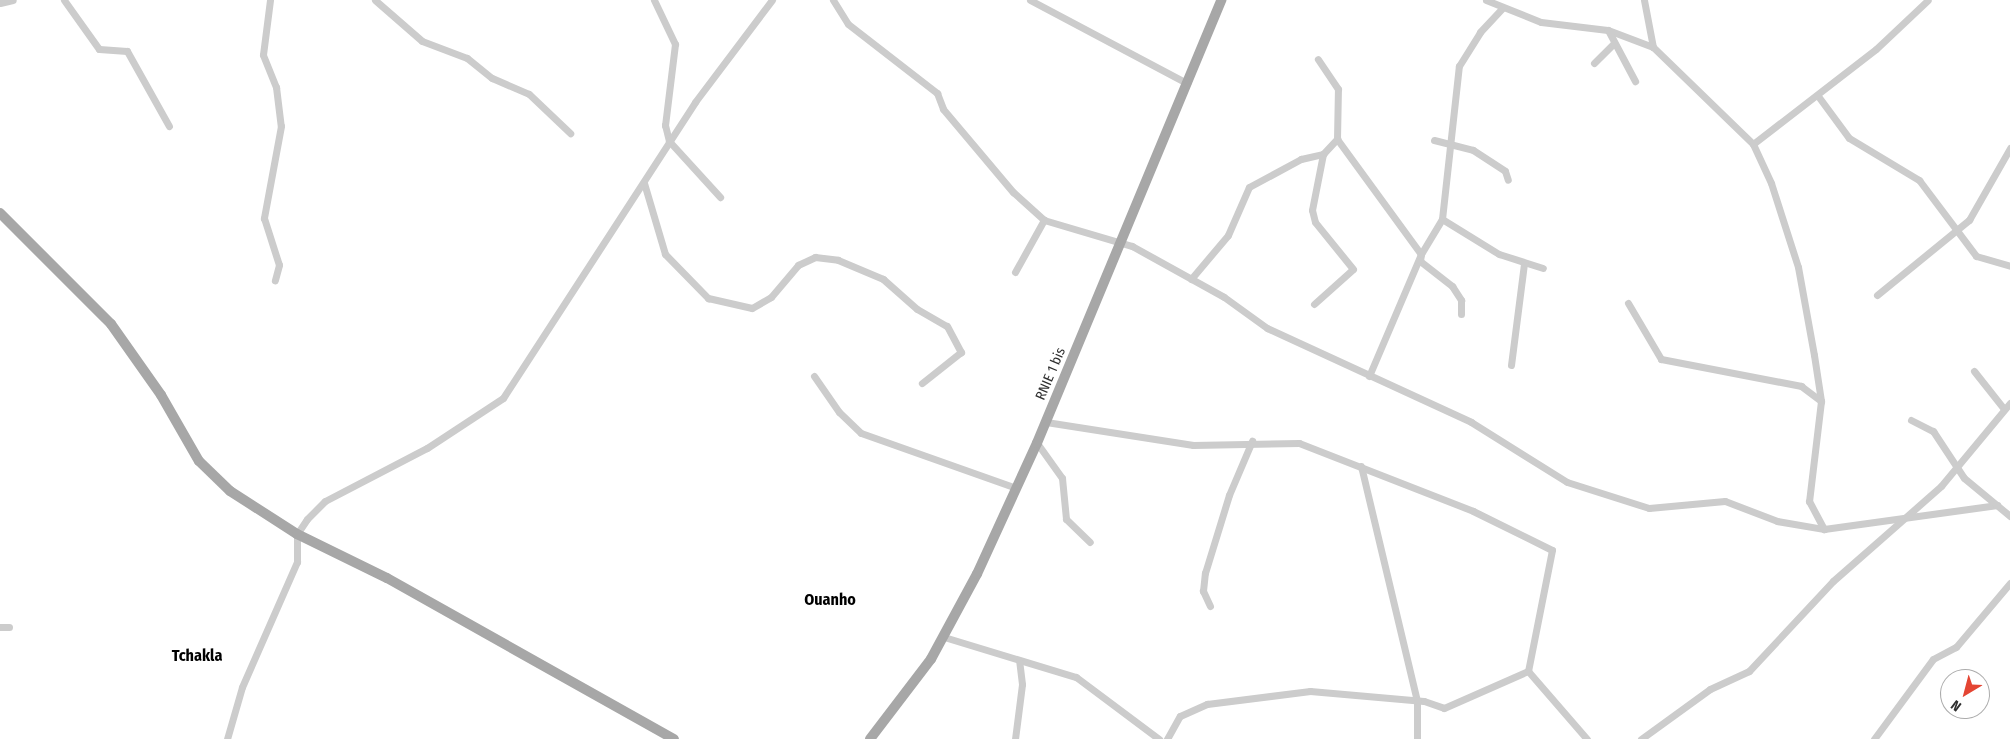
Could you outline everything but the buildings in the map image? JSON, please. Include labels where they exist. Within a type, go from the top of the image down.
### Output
[{"type":"main road","name":"RNIE 1 bis","points":[[870,739],[916,681],[944,637],[1016,488],[1046,422],[1221,0]]},
{"type":"main road","points":[[0,213],[111,324],[213,477],[297,534],[387,578],[674,739]]},
{"type":"street","points":[[0,3],[13,0]]},
{"type":"street","points":[[64,0],[98,50],[127,51],[169,126]]},
{"type":"street","points":[[270,0],[263,55],[276,87],[281,126],[264,218],[279,265],[275,280]]},
{"type":"street","points":[[375,0],[422,41],[467,58],[492,78],[520,88],[570,133]]},
{"type":"street","points":[[654,0],[675,44],[665,125],[670,141],[720,197]]},
{"type":"street","points":[[227,739],[242,687],[297,562],[297,534],[325,501],[427,448],[503,398],[670,141],[772,0]]},
{"type":"street","points":[[834,0],[848,24],[937,93],[943,109],[1013,192],[1044,220],[1121,241],[1191,279],[1267,328],[1471,422],[1546,472],[1622,501],[1649,508],[1725,500],[1777,521],[1824,529],[1997,505]]},
{"type":"street","points":[[1030,0],[1187,82]]},
{"type":"street","points":[[1486,0],[1541,22],[1608,30],[1653,47],[1753,144],[1771,183],[1798,267],[1821,401],[1809,501],[1824,529]]},
{"type":"street","points":[[1644,0],[1653,47]]},
{"type":"street","points":[[1753,144],[1818,96],[1904,25],[1928,0]]},
{"type":"street","points":[[1369,376],[1421,254],[1442,219],[1459,66],[1480,32],[1502,8]]},
{"type":"street","points":[[1608,30],[1613,44],[1635,81]]},
{"type":"street","points":[[1594,62],[1613,44]]},
{"type":"street","points":[[1314,304],[1353,269],[1315,222],[1312,210],[1323,154],[1336,139],[1338,89],[1318,59]]},
{"type":"street","points":[[1818,96],[1849,138],[1919,180],[1956,233],[1976,256],[2010,266]]},
{"type":"street","points":[[1336,139],[1421,254],[1424,265],[1457,293],[1461,314]]},
{"type":"street","points":[[1434,140],[1474,150],[1505,170],[1508,180]]},
{"type":"street","points":[[1878,295],[1956,233],[1979,207],[2010,148]]},
{"type":"street","points":[[1191,279],[1228,235],[1242,196],[1253,183],[1301,159],[1323,154]]},
{"type":"street","points":[[644,183],[665,254],[708,298],[752,308],[771,297],[798,265],[814,257],[838,260],[883,279],[917,310],[947,326],[961,352],[922,383]]},
{"type":"street","points":[[1442,219],[1499,254],[1543,268]]},
{"type":"street","points":[[1015,272],[1044,220]]},
{"type":"street","points":[[1511,365],[1524,263]]},
{"type":"street","points":[[1628,303],[1661,359],[1801,386],[1821,401]]},
{"type":"street","points":[[1641,739],[1710,689],[1749,671],[1833,581],[1910,516],[1956,468],[2007,406],[1974,371]]},
{"type":"street","points":[[814,376],[839,412],[861,433],[1016,488]]},
{"type":"street","points":[[1911,420],[1933,431],[1956,468],[2010,516]]},
{"type":"street","points":[[1046,422],[1154,441],[1193,445],[1252,441],[1298,443],[1473,511],[1552,550],[1528,671]]},
{"type":"street","points":[[1210,606],[1203,591],[1204,573],[1229,495],[1252,441]]},
{"type":"street","points":[[1037,443],[1062,478],[1066,519],[1090,542]]},
{"type":"street","points":[[1361,466],[1417,700],[1417,739]]},
{"type":"street","points":[[1874,739],[1933,659],[1956,647],[2010,583]]},
{"type":"street","points":[[0,627],[9,627]]},
{"type":"street","points":[[944,637],[1094,686],[1159,739]]},
{"type":"street","points":[[1015,739],[1022,684],[1019,661]]},
{"type":"street","points":[[1167,739],[1180,716],[1207,704],[1310,691],[1417,700],[1444,708],[1528,671]]},
{"type":"street","points":[[1528,671],[1587,739]]},
{"type":"district","name":"Ouanho","points":[[830,600]]},
{"type":"district","name":"Tchakla","points":[[197,656]]}]
